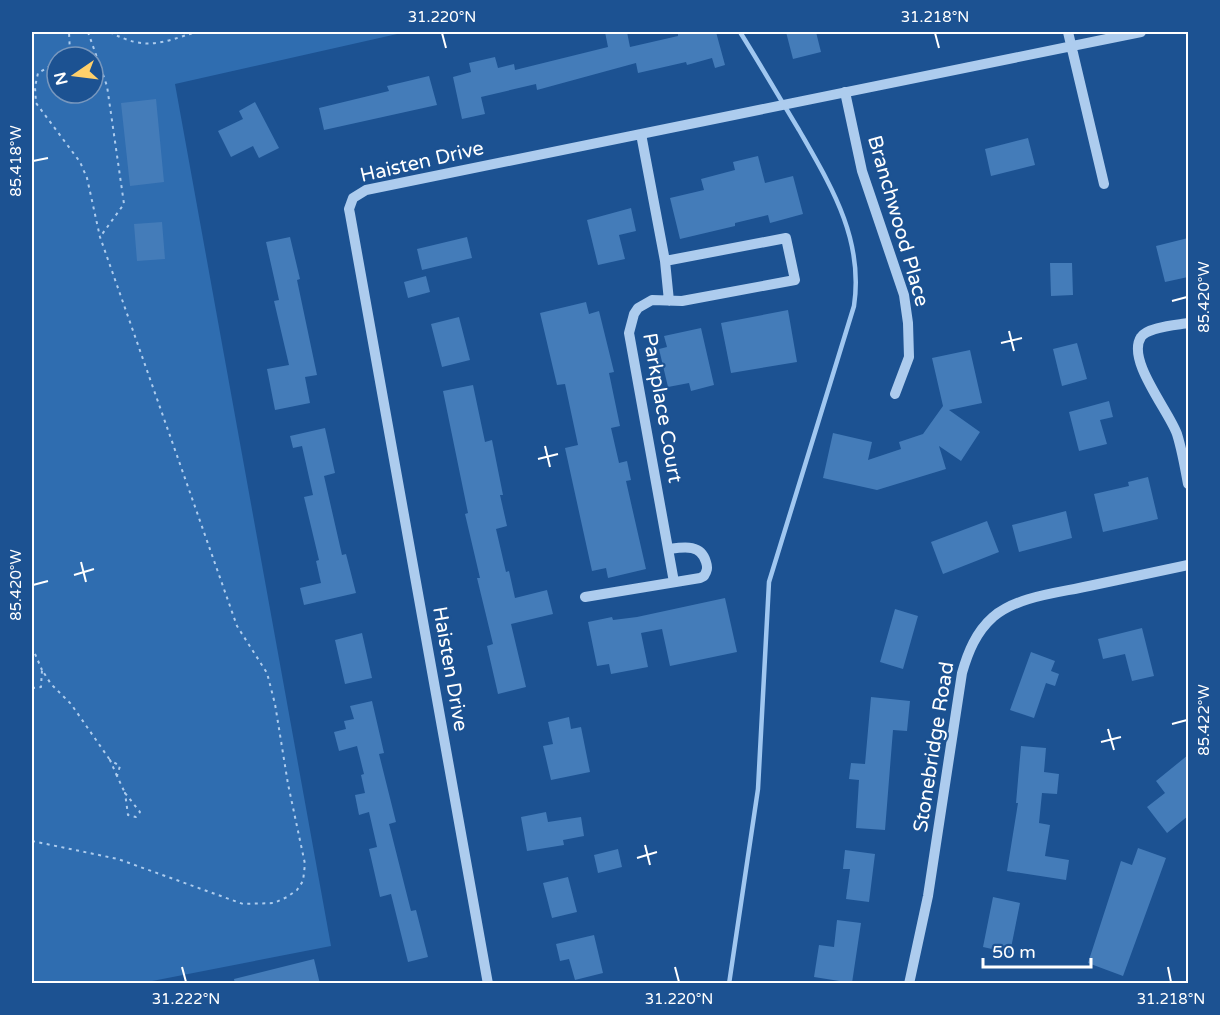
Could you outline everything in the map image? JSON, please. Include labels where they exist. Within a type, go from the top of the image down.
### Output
[{"type":"street","points":[[1068,32],[1104,184]]},
{"type":"street","name":"Haisten Drive","points":[[488,984],[349,209],[353,198],[361,192],[1141,32]]},
{"type":"street","name":"Branchwood Place","points":[[845,92],[862,171],[904,295],[909,357],[895,394]]},
{"type":"street","points":[[641,135],[665,261],[669,301]]},
{"type":"street","name":"Parkplace Court","points":[[665,261],[786,238],[795,280],[682,301],[651,300],[634,314],[630,326],[674,582]]},
{"type":"street","points":[[1188,323],[1149,331],[1140,338],[1137,350],[1142,369],[1177,434],[1188,484]]},
{"type":"street","points":[[585,597],[704,576],[707,565],[705,558],[697,549],[685,547],[669,549]]},
{"type":"street","name":"Stonebridge Road","points":[[909,984],[930,886],[962,673],[974,641],[993,617],[1006,609],[1039,597],[1188,565]]},
{"type":"path","points":[[88,32],[106,86],[124,204],[100,237]]},
{"type":"path","points":[[110,32],[141,44],[158,44],[196,32]]},
{"type":"path","points":[[32,841],[118,859],[243,904],[274,903],[287,897],[297,890],[303,881],[305,864],[267,673],[237,626],[100,237],[87,178],[80,162],[36,103],[35,87],[38,73],[45,69]]},
{"type":"path","points":[[32,647],[51,684],[71,704],[110,760],[125,793],[140,812],[136,817],[128,815],[125,793]]},
{"type":"path","points":[[32,688],[41,687],[42,670]]},
{"type":"path","points":[[110,760],[120,766],[117,776]]},
{"type":"shaded area","points":[[32,32],[406,32],[175,84],[331,946],[142,983],[32,983]]},
{"type":"building","points":[[605,32],[627,32],[630,47],[688,32],[716,32],[725,65],[715,68],[712,58],[687,65],[686,62],[638,73],[636,63],[537,90],[536,84],[481,97],[485,114],[462,119],[453,77],[471,72],[469,63],[495,57],[498,68],[514,64],[515,70],[608,47]]},
{"type":"building","points":[[786,32],[816,32],[821,52],[793,59]]},
{"type":"building","points":[[429,76],[437,105],[324,130],[319,108],[389,91],[387,86]]},
{"type":"building","points":[[156,99],[164,182],[130,186],[121,103]]},
{"type":"building","points":[[255,102],[279,148],[259,158],[253,146],[231,157],[218,131],[243,119],[239,111]]},
{"type":"building","points":[[1028,138],[1035,165],[991,176],[985,149]]},
{"type":"building","points":[[758,156],[765,183],[793,176],[803,214],[770,223],[768,215],[735,223],[735,226],[680,239],[670,198],[704,190],[701,179],[735,170],[733,162]]},
{"type":"building","points":[[631,208],[636,231],[619,235],[625,259],[598,265],[587,220]]},
{"type":"building","points":[[162,222],[165,259],[137,261],[134,224]]},
{"type":"building","points":[[290,237],[317,375],[305,377],[310,403],[275,410],[267,369],[289,365],[274,301],[279,300],[266,242]]},
{"type":"building","points":[[467,237],[472,258],[422,270],[417,249]]},
{"type":"building","points":[[1188,238],[1188,277],[1165,282],[1156,246]]},
{"type":"building","points":[[1050,263],[1072,263],[1073,295],[1051,296]]},
{"type":"building","points":[[426,276],[430,292],[408,298],[404,282]]},
{"type":"building","points":[[586,302],[589,314],[599,311],[614,372],[609,373],[620,426],[611,428],[619,463],[627,461],[631,480],[626,481],[646,569],[608,578],[606,568],[592,571],[565,448],[578,445],[565,384],[557,385],[540,313]]},
{"type":"building","points":[[788,310],[797,362],[731,373],[721,323]]},
{"type":"building","points":[[459,317],[470,360],[442,367],[431,324]]},
{"type":"building","points":[[701,328],[714,385],[691,391],[689,383],[668,387],[659,349],[667,347],[664,336]]},
{"type":"building","points":[[1077,343],[1087,379],[1062,386],[1053,349]]},
{"type":"building","points":[[970,350],[982,403],[949,410],[980,432],[961,461],[939,446],[946,469],[877,490],[823,478],[833,433],[872,442],[868,460],[901,449],[899,442],[923,434],[943,406],[932,358]]},
{"type":"building","points":[[473,385],[485,442],[492,440],[503,495],[500,495],[507,526],[496,529],[515,598],[547,590],[553,614],[511,624],[526,687],[498,694],[487,646],[493,644],[477,578],[480,578],[465,514],[468,513],[443,391]]},
{"type":"building","points":[[1109,401],[1113,417],[1100,420],[1107,444],[1079,451],[1069,412]]},
{"type":"building","points":[[325,428],[335,473],[324,476],[342,555],[346,554],[356,593],[304,605],[300,588],[321,583],[316,561],[319,560],[304,497],[313,495],[302,446],[293,448],[290,436]]},
{"type":"building","points":[[1148,477],[1158,519],[1103,532],[1094,494],[1129,486],[1128,482]]},
{"type":"building","points":[[1066,511],[1072,538],[1019,552],[1012,525]]},
{"type":"building","points":[[987,521],[999,552],[943,574],[931,542]]},
{"type":"building","points":[[725,598],[737,652],[670,666],[662,629],[641,633],[648,667],[611,674],[609,664],[597,666],[588,622],[612,617],[613,620],[637,617]]},
{"type":"building","points":[[895,609],[918,616],[903,669],[880,662]]},
{"type":"building","points":[[1142,628],[1154,676],[1132,681],[1125,654],[1103,659],[1098,639]]},
{"type":"building","points":[[362,633],[372,678],[345,684],[335,640]]},
{"type":"building","points":[[1031,652],[1055,661],[1051,671],[1059,674],[1055,686],[1046,683],[1034,718],[1010,710]]},
{"type":"building","points":[[871,697],[910,701],[907,731],[893,730],[885,830],[856,828],[859,780],[849,779],[851,763],[865,764]]},
{"type":"building","points":[[372,701],[384,753],[379,754],[396,822],[389,824],[411,911],[416,910],[428,957],[408,962],[391,894],[380,897],[369,849],[377,847],[369,812],[359,815],[355,795],[365,793],[361,775],[364,774],[357,746],[339,751],[334,732],[346,729],[344,721],[354,719],[350,706]]},
{"type":"building","points":[[569,717],[571,729],[581,727],[590,772],[551,780],[543,746],[553,744],[548,722]]},
{"type":"building","points":[[1021,746],[1046,748],[1044,772],[1059,774],[1057,794],[1042,793],[1039,823],[1050,825],[1045,856],[1069,860],[1066,880],[1007,871],[1018,803],[1016,803]]},
{"type":"building","points":[[1188,755],[1188,816],[1167,833],[1147,807],[1165,793],[1156,781]]},
{"type":"building","points":[[546,812],[548,822],[581,817],[584,836],[563,840],[564,845],[527,851],[521,817]]},
{"type":"building","points":[[1138,848],[1166,858],[1123,976],[1088,963],[1121,861],[1132,865]]},
{"type":"building","points":[[618,849],[622,867],[598,873],[594,855]]},
{"type":"building","points":[[845,850],[875,854],[869,902],[846,899],[850,869],[843,869]]},
{"type":"building","points":[[568,877],[577,912],[552,918],[543,883]]},
{"type":"building","points":[[993,897],[1020,903],[1010,953],[983,947]]},
{"type":"building","points":[[837,920],[861,923],[852,983],[814,977],[819,945],[834,947]]},
{"type":"building","points":[[594,935],[603,973],[575,980],[569,959],[560,961],[556,944]]},
{"type":"building","points":[[314,959],[320,984],[235,984],[234,979]]},
{"type":"waterway","points":[[729,984],[758,789],[769,582],[854,306],[856,281],[849,236],[833,193],[799,130],[740,32]]}]
